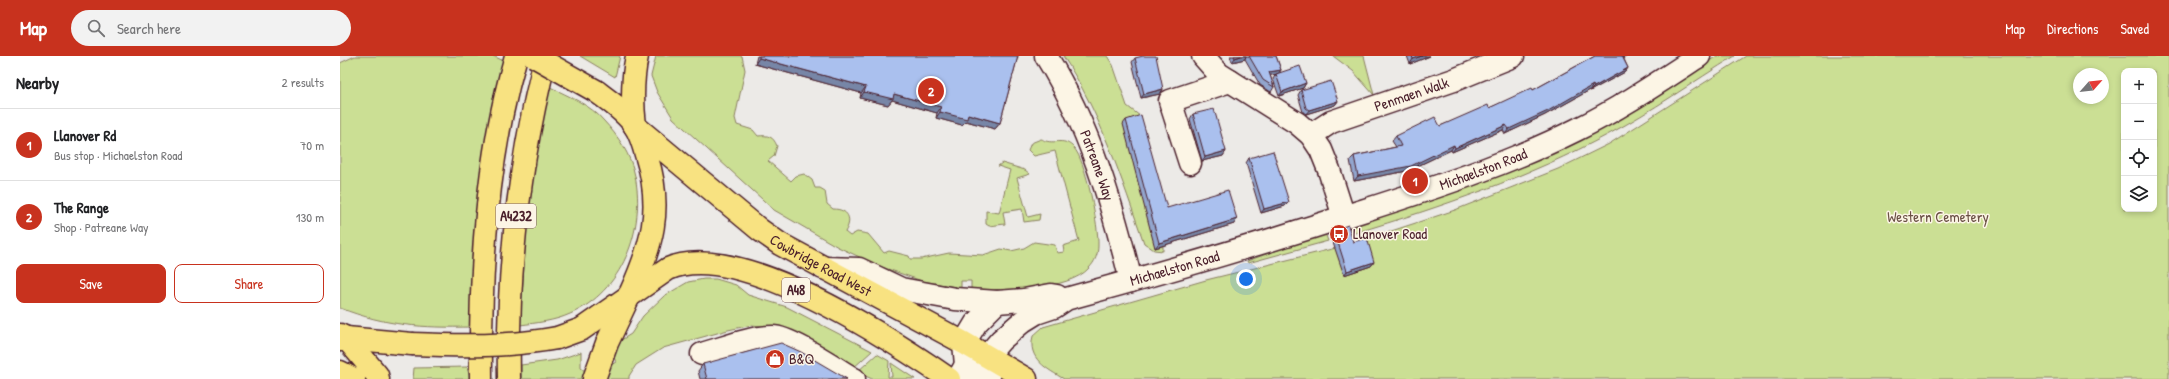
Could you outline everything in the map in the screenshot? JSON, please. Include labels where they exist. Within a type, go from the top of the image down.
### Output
[{"type":"main road","name":"A4232","points":[[481,379],[481,298],[486,218],[497,145],[516,56]]},
{"type":"main road","name":"Cowbridge Road West","points":[[534,56],[596,91],[617,107],[635,126],[760,230],[823,268],[964,342],[1026,379]]},
{"type":"main road","name":"A4232","points":[[509,379],[509,296],[515,224],[533,111],[546,56]]},
{"type":"main road","points":[[594,379],[606,343],[644,264],[652,235],[656,196],[653,176],[635,126],[632,101],[633,77],[637,56]]},
{"type":"main road","name":"Cowbridge Road West","points":[[342,338],[412,344],[495,345],[535,342],[557,338],[582,329],[630,294],[668,269],[679,264],[693,262],[740,271],[781,284],[825,303],[858,321],[950,379]]},
{"type":"main road","points":[[342,338],[377,375],[378,379]]},
{"type":"main road","points":[[340,372],[354,379]]},
{"type":"street","name":"Patreane Way","points":[[1046,56],[1068,94],[1087,135],[1113,212],[1131,281]]},
{"type":"street","points":[[1203,56],[1220,74],[1297,124],[1311,135],[1321,150],[1344,217]]},
{"type":"street","name":"Penmaen Walk","points":[[1311,135],[1331,122],[1454,80],[1513,56]]},
{"type":"street","name":"Michaelston Road","points":[[962,372],[987,356],[1001,340],[1023,320],[1036,313],[1054,307],[1066,298],[1131,281],[1344,217],[1465,176],[1552,141],[1614,110],[1699,56]]},
{"type":"street","points":[[1190,163],[1170,101],[1230,81]]},
{"type":"street","name":"Michaelston Road","points":[[823,268],[859,269],[902,289],[955,299],[997,302],[1024,300],[1051,295],[1066,298]]},
{"type":"street","points":[[989,379],[962,372],[964,342],[976,323],[997,302]]},
{"type":"street","points":[[702,354],[762,338],[775,337],[788,340],[854,379]]},
{"type":"green space","points":[[355,56],[493,56],[504,61],[482,175],[474,232],[471,327],[405,325],[373,319],[340,308],[340,63]]},
{"type":"green space","points":[[580,56],[620,56],[615,77]]},
{"type":"green space","points":[[656,56],[742,56],[745,70],[735,118],[737,125],[753,130],[758,136],[767,136],[772,138],[777,146],[774,156],[768,161],[791,181],[796,176],[804,174],[812,180],[815,188],[820,188],[825,191],[827,204],[833,209],[842,211],[848,216],[849,223],[845,232],[850,236],[857,232],[868,234],[884,253],[889,251],[909,256],[910,259],[921,259],[949,253],[983,255],[1001,249],[1011,251],[1024,248],[1034,242],[1055,245],[1057,253],[1064,252],[1063,246],[1079,241],[1055,151],[1034,156],[1028,150],[1031,143],[1041,139],[1050,142],[1067,143],[1074,148],[1079,155],[1087,180],[1098,237],[1097,255],[1089,268],[1079,276],[1066,281],[1033,288],[999,290],[971,289],[971,281],[961,281],[961,288],[922,281],[879,266],[838,247],[774,210],[673,118],[657,92],[651,76]]},
{"type":"green space","points":[[1063,56],[1107,56],[1113,65],[1127,106],[1140,116],[1163,239],[1163,251],[1154,250],[1144,243],[1099,123]]},
{"type":"green space","points":[[1333,56],[1364,56],[1374,95],[1353,71]]},
{"type":"green space","points":[[1717,56],[1735,56],[1641,116],[1579,150],[1548,164],[1452,202],[1355,233],[1352,226],[1435,199],[1602,129]]},
{"type":"green space","name":"Western Cemetery","points":[[1746,56],[2169,56],[2169,379],[1064,379],[1045,367],[1033,351],[1033,336],[1043,327],[1206,280],[1352,244],[1455,210],[1558,169],[1609,144]]},
{"type":"green space","points":[[550,87],[579,101],[593,110],[619,139],[627,153],[635,176],[637,217],[633,237],[626,257],[616,275],[604,291],[588,304],[570,314],[545,321],[520,325],[527,220],[534,164]]},
{"type":"green space","points":[[1002,163],[1025,170],[1030,174],[1017,178],[1028,217],[1040,214],[1039,220],[1024,222],[1022,209],[1003,212],[1005,224],[989,226],[986,224],[986,211],[999,213],[1010,170],[998,166]]},
{"type":"green space","points":[[1325,233],[1328,241],[1248,263],[1247,261]]},
{"type":"green space","points":[[704,279],[716,279],[736,285],[748,295],[787,307],[872,351],[852,369],[770,327],[752,325],[663,348],[636,365],[629,376],[629,379],[605,379],[611,365],[616,362],[613,355],[618,342],[631,334],[643,316],[664,296],[688,282]]},
{"type":"green space","points":[[581,352],[581,368],[585,371],[584,379],[521,379],[521,365],[557,360]]},
{"type":"green space","points":[[877,354],[889,361],[888,377],[892,377],[891,363],[915,379],[872,379],[857,372]]},
{"type":"green space","points":[[467,367],[471,379],[413,379],[414,368]]},
{"type":"building","points":[[759,56],[1018,56],[1000,123],[968,114],[967,119],[940,112],[941,107],[894,94],[893,99],[864,92],[866,87],[759,58]]},
{"type":"building","points":[[1143,56],[1156,56],[1163,89],[1144,94],[1135,58]]},
{"type":"building","points":[[1249,56],[1276,56],[1281,70],[1269,72],[1274,87],[1263,80]]},
{"type":"building","points":[[1412,56],[1422,56],[1413,59]]},
{"type":"building","points":[[1595,56],[1622,56],[1628,68],[1594,87],[1593,85],[1548,111],[1509,129],[1506,125],[1455,148],[1454,145],[1411,166],[1358,176],[1354,156],[1401,146],[1396,136],[1435,117],[1440,126],[1488,105],[1489,108],[1532,88],[1533,90]]},
{"type":"building","points":[[1300,66],[1306,83],[1282,92],[1276,74]]},
{"type":"building","points":[[1331,81],[1338,101],[1309,110],[1306,108],[1301,90]]},
{"type":"building","points":[[1214,109],[1226,151],[1205,157],[1193,114]]},
{"type":"building","points":[[1141,115],[1167,208],[1228,190],[1237,219],[1159,243],[1126,120]]},
{"type":"building","points":[[1273,151],[1289,202],[1264,209],[1249,158]]},
{"type":"building","points":[[1348,225],[1353,242],[1367,238],[1374,262],[1347,271],[1334,230]]},
{"type":"building","name":"B&Q","points":[[781,343],[801,352],[847,379],[707,379],[703,364]]},
{"type":"place","name":"The Range","points":[[931,91]]},
{"type":"place","name":"Llanover Rd","points":[[1415,181]]},
{"type":"place","name":"Llanover Road","points":[[1339,234]]},
{"type":"place","name":"B&Q","points":[[775,359]]}]
